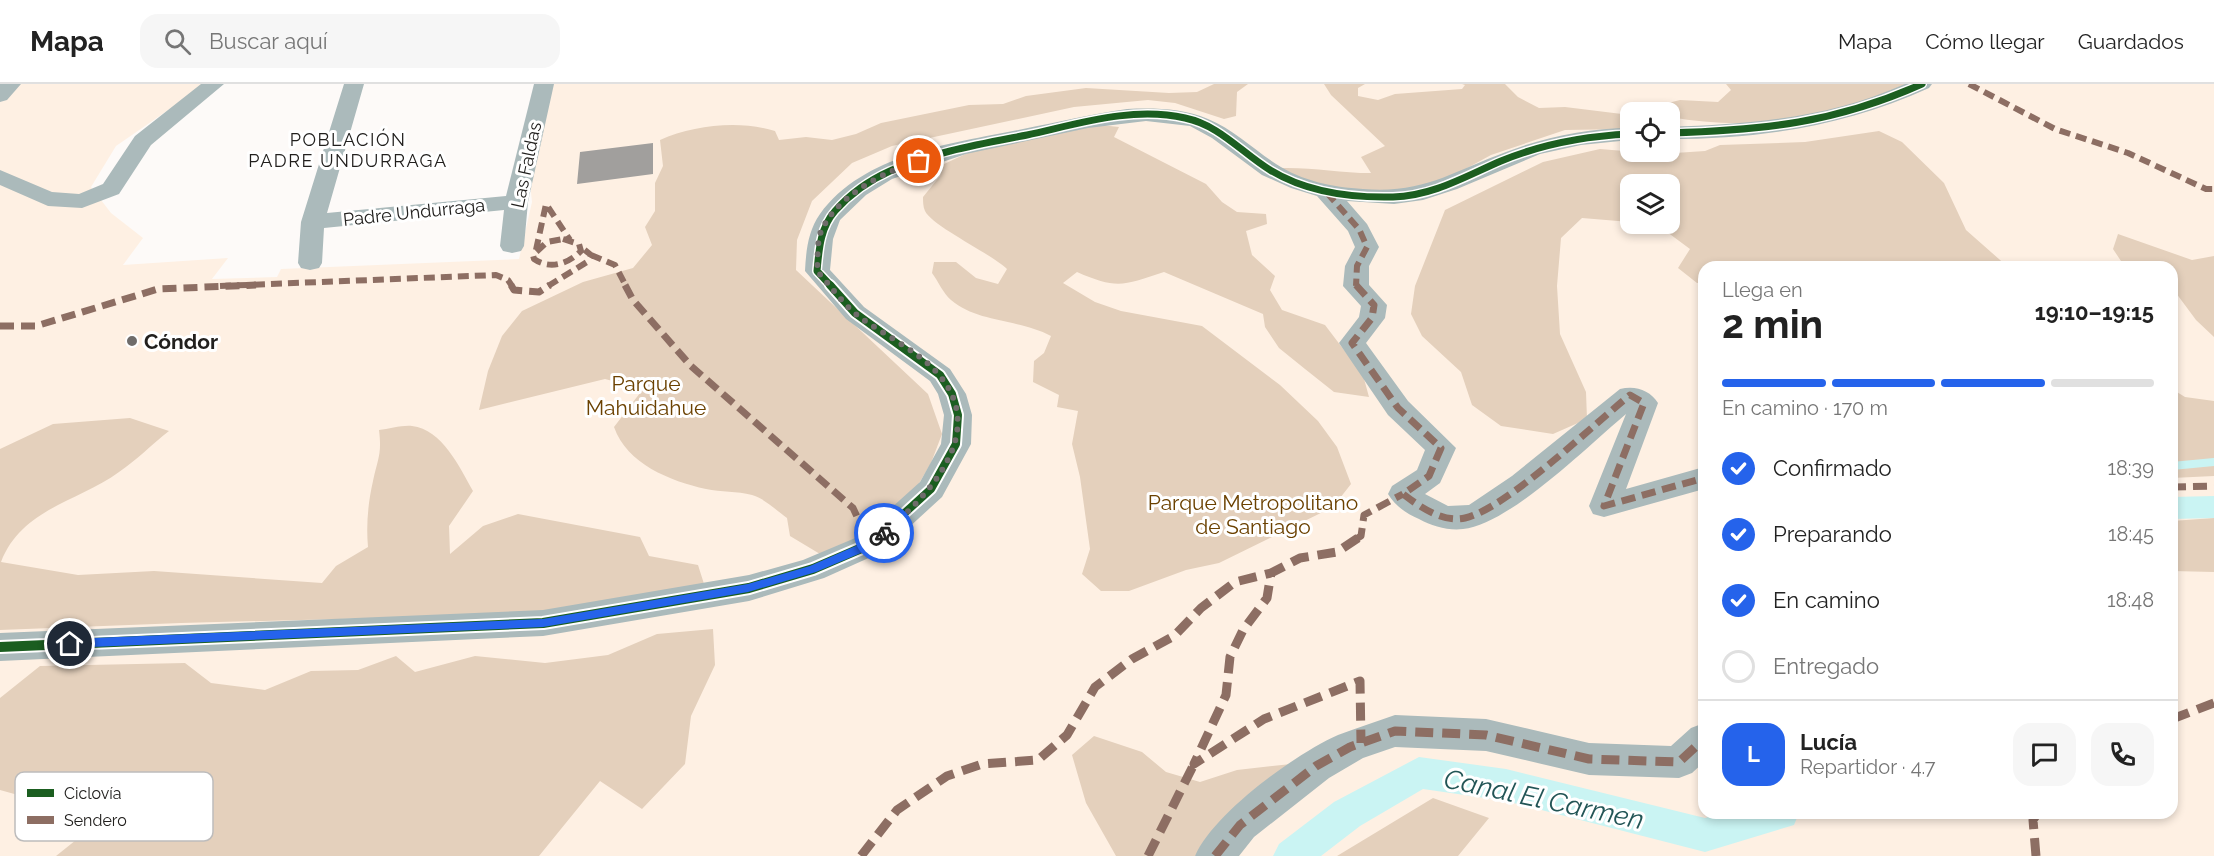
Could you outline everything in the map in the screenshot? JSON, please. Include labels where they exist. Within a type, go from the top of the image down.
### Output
[{"type":"street","points":[[0,96],[11,84]]},
{"type":"street","points":[[0,177],[48,199],[82,201],[111,189],[143,141],[214,84]]},
{"type":"street","points":[[310,263],[313,222],[354,84]]},
{"type":"street","name":"Las Faldas","points":[[512,246],[516,202],[544,84]]},
{"type":"street","points":[[1680,133],[1776,128],[1808,122],[1886,101],[1922,84]]},
{"type":"street","points":[[0,646],[533,624],[748,588],[813,569],[871,544],[931,489],[956,444],[958,415],[952,394],[940,375],[855,314],[817,271],[820,234],[834,212],[865,184],[902,166],[954,150],[1124,115],[1153,114],[1185,118],[1215,128],[1285,179],[1358,196],[1396,197],[1434,190],[1460,182],[1500,162],[1543,146],[1597,136],[1620,135]]},
{"type":"street","points":[[1326,190],[1359,229],[1367,247],[1357,266],[1356,286],[1374,305],[1372,318],[1352,343],[1398,408],[1441,448],[1429,476],[1403,494],[1429,513],[1466,518],[1501,499],[1630,395],[1644,403],[1604,506],[1698,480]]},
{"type":"street","name":"Padre Undurraga","points":[[313,222],[516,202]]},
{"type":"street","points":[[1215,856],[1240,825],[1316,766],[1350,747],[1395,731],[1486,735],[1589,759],[1679,762],[1698,744]]},
{"type":"green space","name":"Parque Metropolitano de Santiago","points":[[0,84],[206,84],[116,146],[91,187],[111,213],[143,238],[123,265],[228,258],[212,279],[277,277],[281,269],[519,259],[532,202],[529,174],[549,84],[2214,84],[2214,856],[0,856]]},
{"type":"green space","name":"Parque Mahuidahue","points":[[1214,84],[1248,84],[1237,92],[1236,116],[1224,119],[1175,103],[1148,100],[1074,107],[892,146],[852,163],[812,201],[797,240],[796,270],[928,394],[942,434],[931,463],[908,502],[858,540],[820,554],[790,536],[787,518],[761,499],[746,494],[692,486],[664,476],[639,461],[620,440],[614,427],[643,389],[605,379],[479,410],[488,371],[502,336],[522,311],[583,282],[633,268],[652,245],[645,227],[655,211],[655,183],[663,166],[660,140],[687,131],[732,125],[775,131],[779,140],[806,137],[832,140],[856,134],[881,123],[969,105],[1003,104],[1026,96],[1086,88],[1169,93],[1197,92]]},
{"type":"green space","points":[[1324,84],[1365,84],[1358,88],[1358,96],[1378,100],[1395,94],[1462,89],[1465,85],[1462,84],[1505,84],[1518,97],[1539,108],[1565,107],[1620,114],[1620,129],[1565,130],[1491,155],[1449,178],[1425,187],[1385,193],[1341,189],[1293,178],[1280,168],[1371,173],[1361,157],[1385,146],[1331,95]]},
{"type":"green space","points":[[1726,84],[1906,84],[1849,106],[1820,114],[1761,122],[1731,123],[1680,118],[1680,102],[1672,102],[1680,100],[1718,102],[1731,90]]},
{"type":"green space","points":[[1100,125],[1119,127],[1114,137],[1206,184],[1222,202],[1237,212],[1266,214],[1267,224],[1246,231],[1252,255],[1275,276],[1270,290],[1282,310],[1325,325],[1363,375],[1369,397],[1334,392],[1279,348],[1265,327],[1263,314],[1164,272],[1121,284],[1091,278],[1077,272],[1063,283],[1095,302],[1121,311],[1202,326],[1280,385],[1318,421],[1337,447],[1351,484],[1333,507],[1219,563],[1186,570],[1129,591],[1101,591],[1082,574],[1090,549],[1080,477],[1072,444],[1078,411],[1057,407],[1059,395],[1033,382],[1034,361],[1044,353],[1051,336],[1026,326],[974,313],[948,297],[932,273],[934,262],[956,262],[976,278],[998,284],[1007,269],[938,224],[925,211],[923,202],[923,197],[940,176],[944,164],[972,151]]},
{"type":"green space","points":[[1879,131],[1902,142],[1944,183],[1966,230],[2001,261],[1698,261],[1697,283],[1678,268],[1690,249],[1670,234],[1680,234],[1680,174],[1620,174],[1620,221],[1582,218],[1561,238],[1557,286],[1560,334],[1586,392],[1587,419],[1553,434],[1501,426],[1472,405],[1461,372],[1422,336],[1411,314],[1415,286],[1445,210],[1543,162],[1600,149],[1620,151],[1620,162],[1680,162],[1680,153],[1705,151],[1720,145],[1805,142]]},
{"type":"green space","points":[[2118,234],[2192,260],[2214,256],[2214,337],[2196,320],[2178,296],[2178,261],[2121,261],[2113,249]]},
{"type":"green space","points":[[2178,393],[2185,397],[2214,401],[2214,476],[2178,478]]},
{"type":"green space","points":[[130,418],[169,431],[119,472],[37,518],[10,544],[1,562],[78,575],[154,571],[322,583],[336,566],[368,547],[368,514],[380,451],[379,430],[412,426],[423,429],[441,442],[456,461],[473,491],[449,526],[450,554],[483,526],[518,514],[640,537],[649,556],[698,565],[705,587],[533,614],[0,630],[0,449],[53,424]]},
{"type":"green space","points":[[2214,518],[2214,572],[2178,571],[2178,521]]},
{"type":"green space","points":[[713,629],[715,665],[691,716],[685,764],[642,809],[600,781],[539,856],[56,856],[75,841],[213,841],[213,772],[15,772],[15,794],[0,790],[0,698],[40,666],[185,663],[211,683],[265,690],[311,671],[358,670],[396,656],[415,672],[475,656],[545,663],[608,655],[657,634]]},
{"type":"green space","points":[[1094,736],[1142,752],[1166,772],[1200,782],[1237,770],[1291,764],[1223,822],[1195,856],[1116,856],[1086,803],[1072,755]]},
{"type":"green space","points":[[1433,798],[1489,818],[1458,856],[1337,856]]},
{"type":"building","points":[[653,143],[653,174],[577,184],[580,152]]},
{"type":"waterway","points":[[2178,465],[2214,462]]},
{"type":"waterway","name":"Canal El Carmen","points":[[2178,508],[2214,507]]},
{"type":"waterway","name":"Canal El Carmen","points":[[1292,856],[1347,814],[1419,773],[1506,785],[1705,835],[1760,819]]},
{"type":"marked path","points":[[1969,84],[2068,135],[2128,153],[2206,189],[2214,189]]},
{"type":"marked path","points":[[1327,193],[1359,229],[1367,247],[1357,266],[1356,286],[1374,305],[1372,318],[1352,343],[1398,408],[1441,448],[1429,476],[1403,494],[1424,509],[1448,517],[1465,518],[1480,513],[1523,483],[1630,395],[1644,403],[1604,506],[1698,480]]},
{"type":"marked path","points":[[536,250],[546,204],[570,240]]},
{"type":"marked path","points":[[563,239],[579,244],[581,251],[577,256],[552,265],[545,265],[534,259],[533,255],[547,242],[563,239]]},
{"type":"marked path","points":[[0,326],[36,326],[158,289],[496,275],[508,280],[514,290],[539,292],[587,262],[591,255],[581,247]]},
{"type":"marked path","points":[[591,255],[615,265],[633,300],[691,366],[853,508],[860,523]]},
{"type":"marked path","points":[[2178,487],[2214,486]]},
{"type":"marked path","points":[[1361,743],[1360,681],[1264,719],[1194,764],[1226,695],[1230,657],[1243,630],[1267,598],[1271,573],[1300,558],[1337,552],[1361,536],[1364,515],[1403,494]]},
{"type":"marked path","points":[[861,856],[897,810],[947,776],[982,764],[1038,760],[1067,735],[1095,687],[1132,659],[1174,636],[1201,608],[1235,582],[1271,573]]},
{"type":"marked path","points":[[2178,717],[2214,703]]},
{"type":"marked path","points":[[1215,856],[1240,825],[1316,766],[1350,747],[1395,731],[1486,735],[1589,759],[1679,762],[1698,745]]},
{"type":"marked path","points":[[1148,856],[1194,764]]},
{"type":"marked path","points":[[2034,819],[2036,856]]},
{"type":"cycle path","points":[[1680,133],[1768,128],[1829,118],[1890,98],[1922,84]]},
{"type":"cycle path","points":[[0,647],[543,623],[749,588],[813,569],[871,544],[931,489],[956,444],[958,415],[952,394],[940,375],[855,313],[817,271],[819,247],[826,224],[835,211],[850,197],[866,184],[884,174],[919,160],[966,147],[1108,118],[1146,114],[1166,115],[1185,118],[1209,127],[1270,170],[1299,184],[1330,192],[1394,197],[1409,196],[1436,189],[1501,161],[1549,145],[1581,138],[1620,135]]},
{"type":"way so far","points":[[884,533],[931,489],[956,444],[958,415],[952,394],[940,375],[855,314],[817,271],[820,234],[834,212],[865,184],[902,166],[919,161]]},
{"type":"place","name":"Cóndor","points":[[132,341]]},
{"type":"district","name":"POBLACIÓN PADRE UNDURRAGA","points":[[348,149]]},
{"type":"route","points":[[70,644],[543,623],[748,588],[813,569],[871,544],[884,533]]}]
